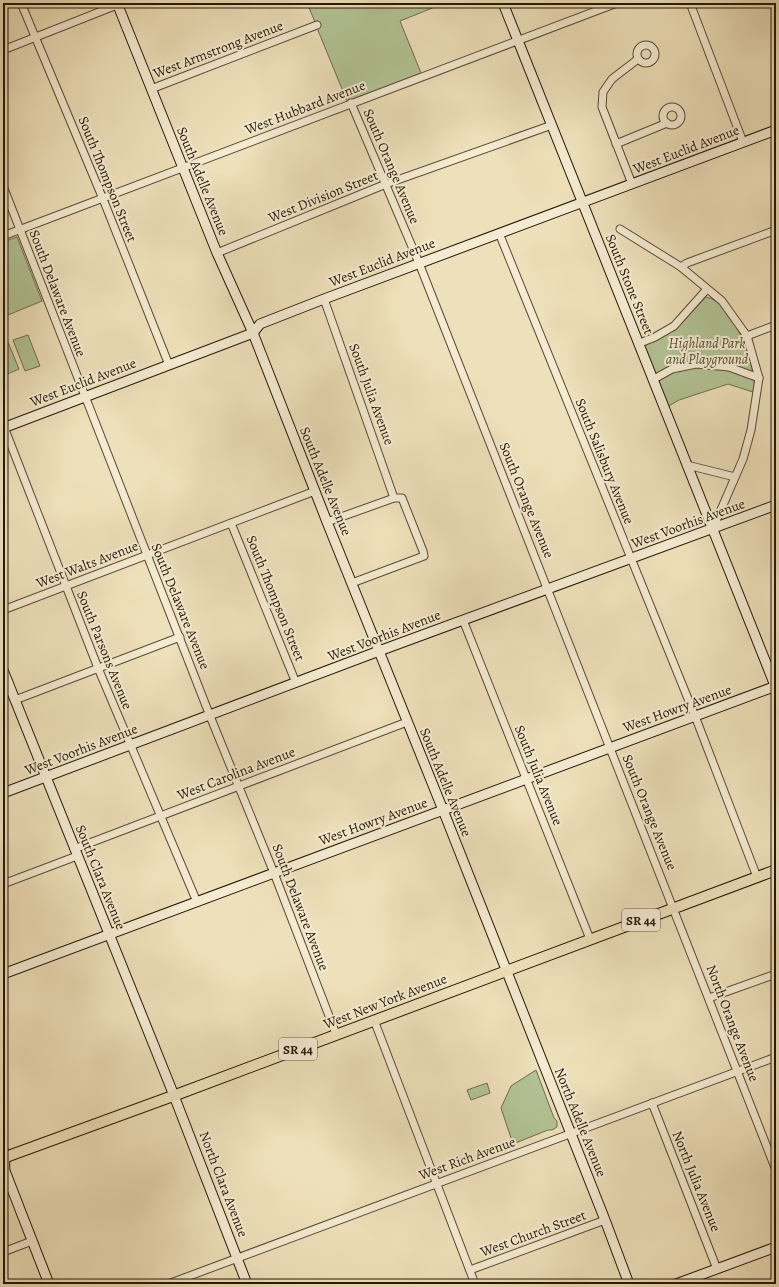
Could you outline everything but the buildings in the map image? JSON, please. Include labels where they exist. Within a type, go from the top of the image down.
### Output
[{"type":"main road","name":"West New York Avenue","points":[[4,1155],[174,1095],[776,870]]},
{"type":"street","name":"South Thompson Street","points":[[21,3],[34,38],[103,199],[169,365]]},
{"type":"street","name":"South Stone Street","points":[[503,3],[640,343],[776,687]]},
{"type":"street","name":"West Hubbard Avenue","points":[[3,236],[617,3]]},
{"type":"street","points":[[690,3],[743,142]]},
{"type":"street","points":[[3,50],[119,4]]},
{"type":"street","name":"South Adelle Avenue","points":[[119,4],[151,89],[217,253],[253,333],[378,651],[506,970]]},
{"type":"street","name":"West Armstrong Avenue","points":[[151,89],[317,25]]},
{"type":"street","points":[[632,184],[602,108],[603,92],[612,78],[638,59]]},
{"type":"street","name":"South Orange Avenue","points":[[351,103],[419,263],[674,908]]},
{"type":"street","points":[[616,144],[667,123]]},
{"type":"street","name":"West Division Street","points":[[217,253],[386,184],[552,125]]},
{"type":"street","name":"West Euclid Avenue","points":[[4,428],[253,333],[260,324],[324,299],[776,130]]},
{"type":"street","name":"South Delaware Avenue","points":[[3,186],[336,1034]]},
{"type":"street","points":[[620,229],[681,267],[707,289],[722,302],[746,336],[759,378],[750,430],[743,459],[713,528]]},
{"type":"street","points":[[681,267],[687,263],[776,230]]},
{"type":"street","name":"South Salisbury Avenue","points":[[499,233],[695,716],[757,877]]},
{"type":"street","points":[[640,343],[655,337],[674,326],[707,289]]},
{"type":"street","name":"South Julia Avenue","points":[[324,299],[394,498]]},
{"type":"street","points":[[746,336],[776,324]]},
{"type":"street","points":[[654,379],[672,369],[696,364],[729,367],[759,378]]},
{"type":"street","name":"South Parsons Avenue","points":[[4,428],[98,668],[197,902]]},
{"type":"street","points":[[687,465],[735,477]]},
{"type":"street","name":"West Walts Avenue","points":[[3,610],[315,491]]},
{"type":"street","points":[[327,522],[394,498],[402,498],[424,556],[352,583]]},
{"type":"street","name":"West Voorhis Avenue","points":[[3,793],[210,716],[378,651],[776,505]]},
{"type":"street","name":"South Thompson Street","points":[[231,523],[296,683]]},
{"type":"street","name":"South Julia Avenue","points":[[463,620],[590,939]]},
{"type":"street","points":[[15,700],[180,637]]},
{"type":"street","name":"South Clara Avenue","points":[[3,670],[174,1095]]},
{"type":"street","name":"West Howry Avenue","points":[[3,974],[776,687]]},
{"type":"street","name":"West Carolina Avenue","points":[[3,884],[160,816],[407,722]]},
{"type":"street","name":"North Orange Avenue","points":[[674,908],[776,1170]]},
{"type":"street","name":"North Adelle Avenue","points":[[506,970],[629,1284]]},
{"type":"street","points":[[709,998],[776,974]]},
{"type":"street","points":[[374,1020],[475,1284]]},
{"type":"street","name":"West Rich Avenue","points":[[168,1284],[776,1057]]},
{"type":"street","name":"North Clara Avenue","points":[[174,1095],[247,1284]]},
{"type":"street","name":"North Julia Avenue","points":[[652,1103],[717,1268]]},
{"type":"street","points":[[4,1155],[4,1167],[49,1284]]},
{"type":"street","name":"West Church Street","points":[[470,1270],[605,1220]]},
{"type":"street","points":[[3,1252],[32,1241]]},
{"type":"street","points":[[676,1284],[776,1246]]},
{"type":"green space","points":[[307,3],[445,3],[400,21],[421,73],[347,101],[317,28],[321,27],[318,21],[315,22]]},
{"type":"green space","points":[[17,237],[42,301],[3,317],[3,242]]},
{"type":"green space","name":"Highland Park and Playground","points":[[706,297],[715,301],[724,308],[739,331],[745,345],[752,370],[754,383],[753,392],[728,384],[679,400],[667,407],[644,346],[677,328]]},
{"type":"green space","points":[[3,330],[19,369],[3,376]]},
{"type":"green space","points":[[28,335],[40,366],[25,371],[13,340]]},
{"type":"green space","points":[[536,1070],[554,1118],[557,1121],[557,1127],[513,1144],[501,1108],[511,1086]]},
{"type":"green space","points":[[487,1083],[490,1093],[471,1100],[467,1090]]}]
